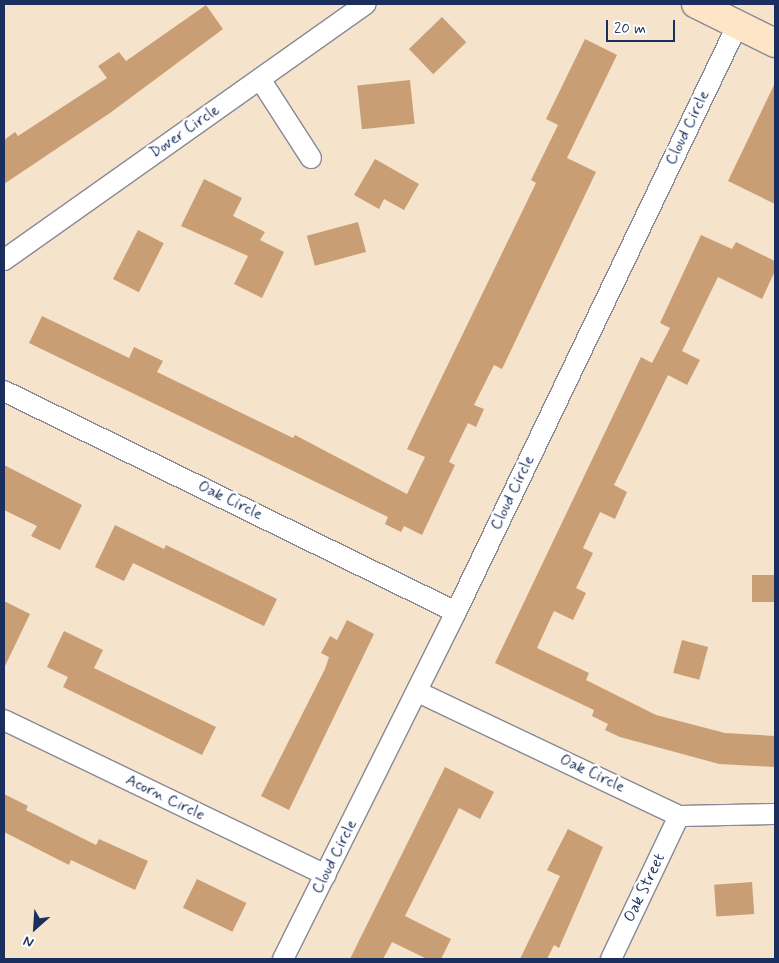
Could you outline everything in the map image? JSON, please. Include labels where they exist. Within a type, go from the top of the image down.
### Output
[{"type":"main road","points":[[696,4],[775,43]]},
{"type":"street","name":"Dover Circle","points":[[4,260],[366,4]]},
{"type":"street","name":"Cloud Circle","points":[[284,959],[418,692],[738,24]]},
{"type":"street","points":[[260,79],[312,158]]},
{"type":"street","name":"Oak Circle","points":[[4,391],[456,612]]},
{"type":"street","name":"Oak Circle","points":[[418,692],[679,816],[775,814]]},
{"type":"street","name":"Acorn Circle","points":[[4,720],[326,875]]},
{"type":"street","name":"Oak Street","points":[[611,959],[679,816]]},
{"type":"building","points":[[206,5],[223,29],[110,113],[4,184],[4,140],[15,132],[18,136],[107,78],[98,66],[119,52],[126,61]]},
{"type":"building","points":[[442,17],[466,42],[433,74],[409,49]]},
{"type":"building","points":[[585,39],[617,55],[567,158],[596,172],[502,369],[494,365],[474,405],[484,409],[476,427],[468,423],[449,462],[455,465],[422,535],[404,526],[401,532],[385,524],[388,517],[29,343],[42,316],[129,358],[134,347],[163,361],[157,372],[293,438],[295,435],[407,494],[425,457],[407,449],[536,183],[531,180],[558,125],[546,119]]},
{"type":"building","points":[[410,80],[415,124],[362,129],[357,86]]},
{"type":"building","points":[[775,83],[775,204],[728,181]]},
{"type":"building","points":[[375,159],[419,184],[404,210],[384,199],[379,209],[354,195]]},
{"type":"building","points":[[204,179],[242,198],[233,216],[265,232],[260,240],[284,252],[262,298],[234,284],[248,256],[181,226]]},
{"type":"building","points":[[358,222],[366,252],[315,266],[307,236]]},
{"type":"building","points":[[138,230],[164,243],[139,292],[113,279]]},
{"type":"building","points":[[701,235],[732,249],[736,242],[775,261],[775,271],[762,299],[718,277],[682,351],[700,360],[687,385],[668,375],[614,485],[627,492],[615,519],[600,512],[583,548],[593,553],[576,588],[586,593],[573,620],[554,611],[537,648],[589,673],[586,680],[656,715],[725,733],[775,736],[774,767],[719,764],[620,737],[605,730],[608,724],[592,716],[594,710],[495,663],[641,357],[652,363],[670,328],[660,323]]},
{"type":"building","points":[[4,465],[82,505],[60,550],[31,536],[37,526],[4,510]]},
{"type":"building","points":[[115,525],[164,549],[166,545],[277,599],[264,626],[133,563],[124,581],[95,567]]},
{"type":"building","points":[[752,575],[775,575],[775,602],[752,602]]},
{"type":"building","points":[[4,601],[30,614],[4,668]]},
{"type":"building","points":[[347,620],[374,634],[289,810],[261,796],[325,669],[329,657],[321,653],[330,636],[337,640]]},
{"type":"building","points":[[64,631],[103,650],[94,668],[216,727],[202,755],[63,687],[68,677],[47,667]]},
{"type":"building","points":[[682,640],[708,647],[699,680],[673,673]]},
{"type":"building","points":[[445,767],[494,792],[480,819],[459,808],[405,916],[451,939],[441,959],[427,959],[392,942],[383,959],[350,959]]},
{"type":"building","points":[[4,794],[28,806],[26,810],[96,845],[99,839],[148,861],[135,890],[71,860],[69,865],[4,832]]},
{"type":"building","points":[[568,829],[603,847],[559,948],[554,945],[547,959],[520,959],[560,876],[547,870]]},
{"type":"building","points":[[197,879],[246,903],[232,932],[183,908]]},
{"type":"building","points":[[752,882],[754,914],[716,917],[714,885]]}]
